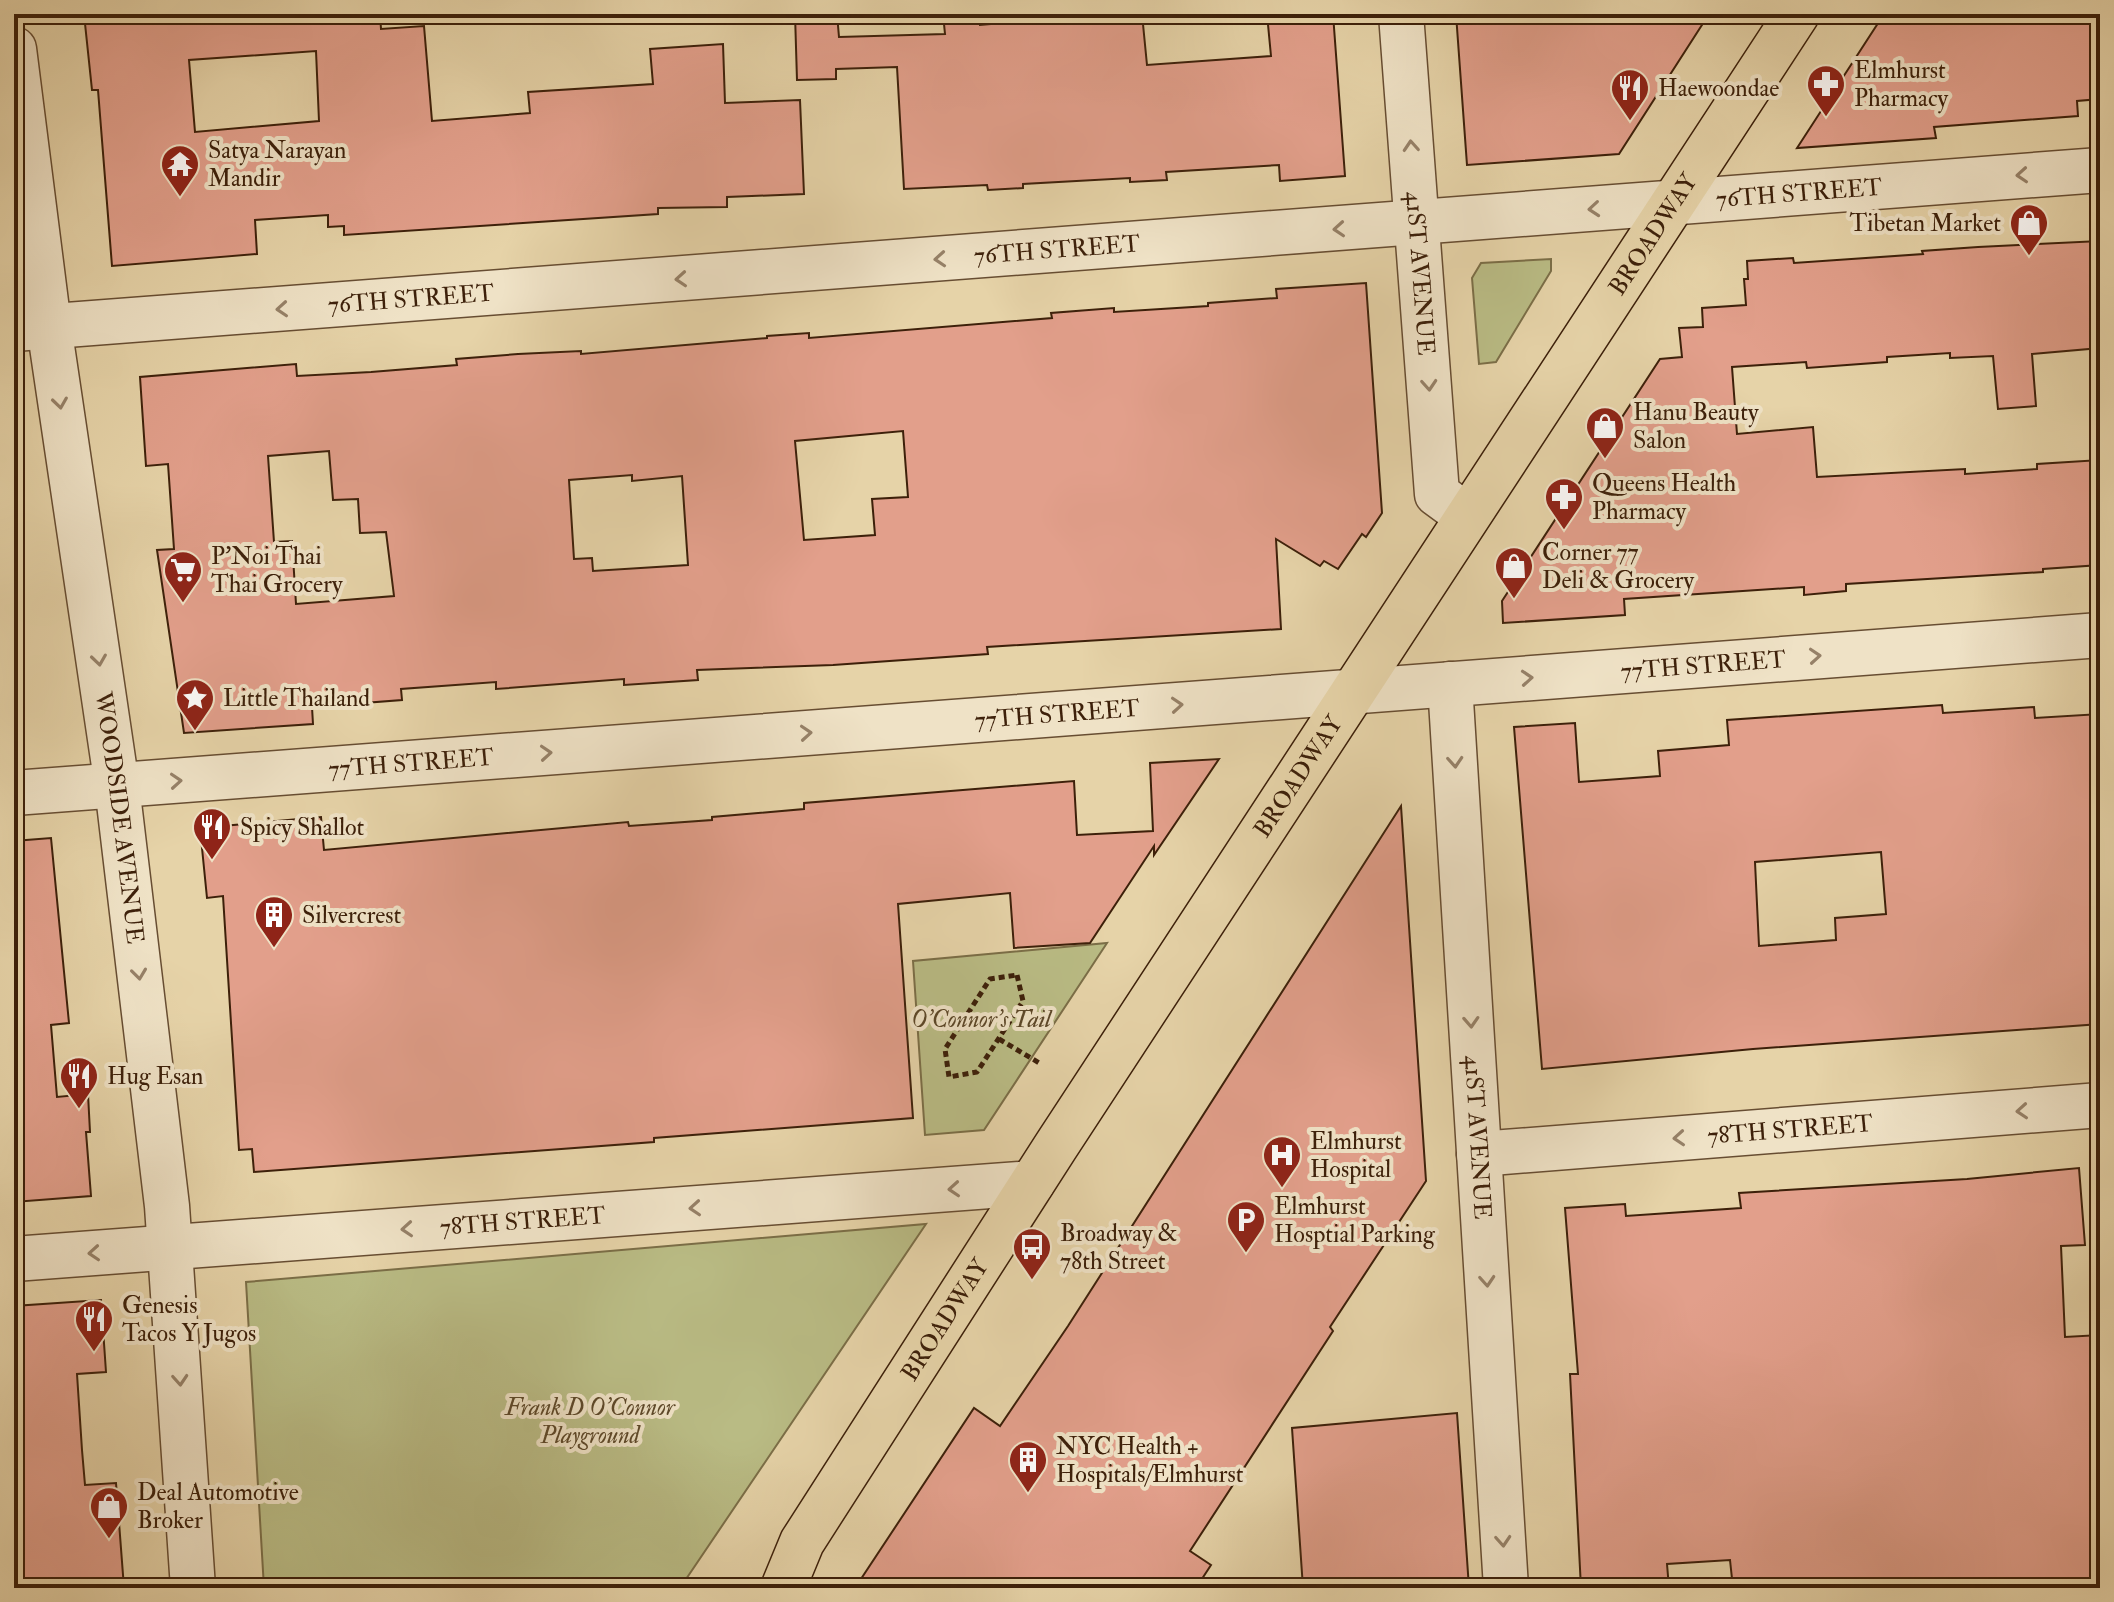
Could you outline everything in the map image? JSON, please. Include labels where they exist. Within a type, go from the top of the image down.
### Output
[{"type":"main road","name":"BROADWAY","points":[[783,1588],[802,1542],[1032,1183],[1797,14]]},
{"type":"main road","name":"BROADWAY","points":[[758,1588],[802,1542]]},
{"type":"street","name":"41ST AVENUE","points":[[1401,14],[1437,494],[1467,516]]},
{"type":"street","name":"WOODSIDE AVENUE","points":[[14,49],[31,327],[117,786],[172,1246],[193,1588]]},
{"type":"street","name":"76TH STREET","points":[[31,327],[2100,170]]},
{"type":"street","name":"77TH STREET","points":[[14,793],[2100,635]]},
{"type":"street","name":"41ST AVENUE","points":[[1450,684],[1506,1588]]},
{"type":"street","name":"78TH STREET","points":[[1479,1154],[2100,1105]]},
{"type":"street","name":"78TH STREET","points":[[14,1259],[1032,1183]]},
{"type":"path","points":[[1017,975],[1023,1001],[999,1039],[977,1072],[949,1077],[945,1049],[990,979],[1017,975]]},
{"type":"path","points":[[999,1039],[1041,1064]]},
{"type":"green space","points":[[1551,259],[1551,271],[1496,362],[1479,364],[1472,278],[1481,263]]},
{"type":"green space","name":"O'Connor's Tail","points":[[1107,943],[984,1130],[925,1135],[913,961]]},
{"type":"green space","name":"Frank D O'Connor Playground","points":[[926,1224],[680,1588],[264,1588],[246,1282]]},
{"type":"building","points":[[84,14],[380,14],[381,29],[424,26],[432,121],[530,113],[528,92],[653,84],[650,49],[723,44],[725,103],[800,100],[804,194],[727,197],[727,207],[658,208],[658,214],[344,235],[344,226],[328,227],[328,215],[255,220],[257,254],[112,266],[98,90],[92,90]],"holes":[[[316,51],[319,121],[195,132],[189,60]]]},
{"type":"building","points":[[795,14],[837,14],[839,37],[945,34],[943,14],[979,14],[980,25],[1142,14],[1147,65],[1271,56],[1267,14],[1333,14],[1345,176],[1280,181],[1279,165],[1166,172],[1167,180],[1130,182],[1130,178],[1023,184],[1023,188],[988,190],[987,185],[904,189],[897,67],[836,69],[836,79],[797,80]]},
{"type":"building","points":[[1456,14],[1709,14],[1619,154],[1467,165]]},
{"type":"building","points":[[1884,14],[2100,14],[2100,99],[2077,101],[2078,116],[1934,127],[1936,138],[1797,148]]},
{"type":"building","points":[[2100,241],[2100,348],[2032,354],[2036,406],[1998,409],[1993,356],[1950,358],[1950,353],[1887,357],[1887,362],[1807,368],[1806,362],[1732,367],[1737,434],[1813,427],[1817,477],[1965,469],[1965,474],[2037,469],[2037,464],[2100,460],[2100,565],[2043,569],[2043,572],[1846,584],[1846,591],[1804,595],[1804,587],[1624,599],[1625,615],[1503,623],[1502,601],[1660,359],[1682,357],[1679,328],[1703,327],[1702,308],[1746,305],[1744,279],[1748,279],[1747,261],[1793,258],[1794,263],[1923,254],[1922,251]]},
{"type":"building","points":[[1366,283],[1382,513],[1366,537],[1362,534],[1338,569],[1324,561],[1320,566],[1276,539],[1281,629],[987,647],[988,654],[833,665],[697,670],[698,680],[624,685],[624,679],[496,689],[496,682],[401,689],[402,700],[312,707],[313,724],[184,733],[157,550],[174,549],[168,464],[146,466],[140,377],[296,364],[297,376],[371,372],[457,365],[456,359],[518,354],[581,351],[581,354],[809,333],[809,338],[1052,318],[1051,313],[1114,308],[1114,312],[1208,306],[1208,303],[1277,298],[1276,289]],"holes":[[[903,431],[908,497],[872,499],[875,535],[804,540],[795,441]],[[329,451],[333,500],[358,499],[360,533],[386,532],[394,596],[296,604],[292,541],[274,542],[268,456]],[[632,475],[632,481],[682,476],[688,565],[593,571],[592,558],[574,559],[569,480]]]},
{"type":"building","points":[[1942,705],[1943,713],[2034,707],[2035,718],[2100,714],[2100,1024],[1753,1049],[1542,1069],[1514,727],[1575,723],[1579,782],[1660,776],[1658,751],[1729,745],[1727,720]],"holes":[[[1881,852],[1886,914],[1835,918],[1836,940],[1759,946],[1755,862]]]},
{"type":"building","points":[[1219,759],[1154,855],[1154,846],[1090,943],[1014,948],[1010,893],[898,904],[913,1118],[654,1138],[654,1142],[254,1172],[252,1149],[239,1150],[223,896],[207,898],[200,828],[321,817],[324,850],[628,822],[629,826],[712,820],[712,817],[804,809],[804,803],[1074,781],[1077,835],[1153,831],[1150,763]]},
{"type":"building","name":"Elmhurst Hospital","points":[[1401,806],[1426,1181],[1330,1327],[1333,1331],[1190,1551],[1211,1565],[1196,1588],[855,1588],[974,1408],[1000,1426],[1068,1326]]},
{"type":"building","points":[[51,838],[69,1023],[51,1025],[57,1097],[88,1094],[90,1132],[86,1132],[91,1196],[14,1202],[14,841]]},
{"type":"building","points":[[2079,1168],[2085,1245],[2061,1246],[2065,1337],[2100,1335],[2100,1449],[2095,1449],[2100,1516],[2100,1588],[1733,1588],[1730,1560],[1667,1564],[1669,1588],[1581,1588],[1570,1374],[1578,1374],[1565,1208],[1625,1204],[1626,1216],[1741,1208],[1739,1193],[1967,1179]]},
{"type":"building","points":[[101,1300],[106,1372],[77,1374],[82,1450],[85,1485],[116,1483],[124,1588],[14,1588],[14,1306]]},
{"type":"building","points":[[1457,1413],[1469,1588],[1303,1588],[1292,1428]]},
{"type":"place","name":"Elmhurst Pharmacy","points":[[1826,118]]},
{"type":"place","name":"Haewoondae","points":[[1630,122]]},
{"type":"place","name":"Satya Narayan Mandir","points":[[180,198]]},
{"type":"place","name":"Tibetan Market","points":[[2029,257]]},
{"type":"place","name":"Hanu Beauty Salon","points":[[1605,460]]},
{"type":"place","name":"Queens Health Pharmacy","points":[[1564,531]]},
{"type":"place","name":"Corner 77 Deli & Grocery","points":[[1514,600]]},
{"type":"place","name":"P'Noi Thai Thai Grocery","points":[[183,604]]},
{"type":"place","name":"Little Thailand","points":[[195,732]]},
{"type":"place","name":"Spicy Shallot","points":[[212,861]]},
{"type":"place","name":"Silvercrest","points":[[274,949]]},
{"type":"place","name":"Hug Esan","points":[[79,1110]]},
{"type":"place","name":"Elmhurst Hospital","points":[[1282,1189]]},
{"type":"place","name":"Elmhurst Hosptial Parking","points":[[1246,1254]]},
{"type":"place","name":"Broadway & 78th Street","points":[[1032,1281]]},
{"type":"place","name":"Genesis Tacos Y Jugos","points":[[94,1353]]},
{"type":"place","name":"NYC Health + Hospitals/Elmhurst","points":[[1028,1494]]},
{"type":"place","name":"Deal Automotive Broker","points":[[109,1540]]}]
